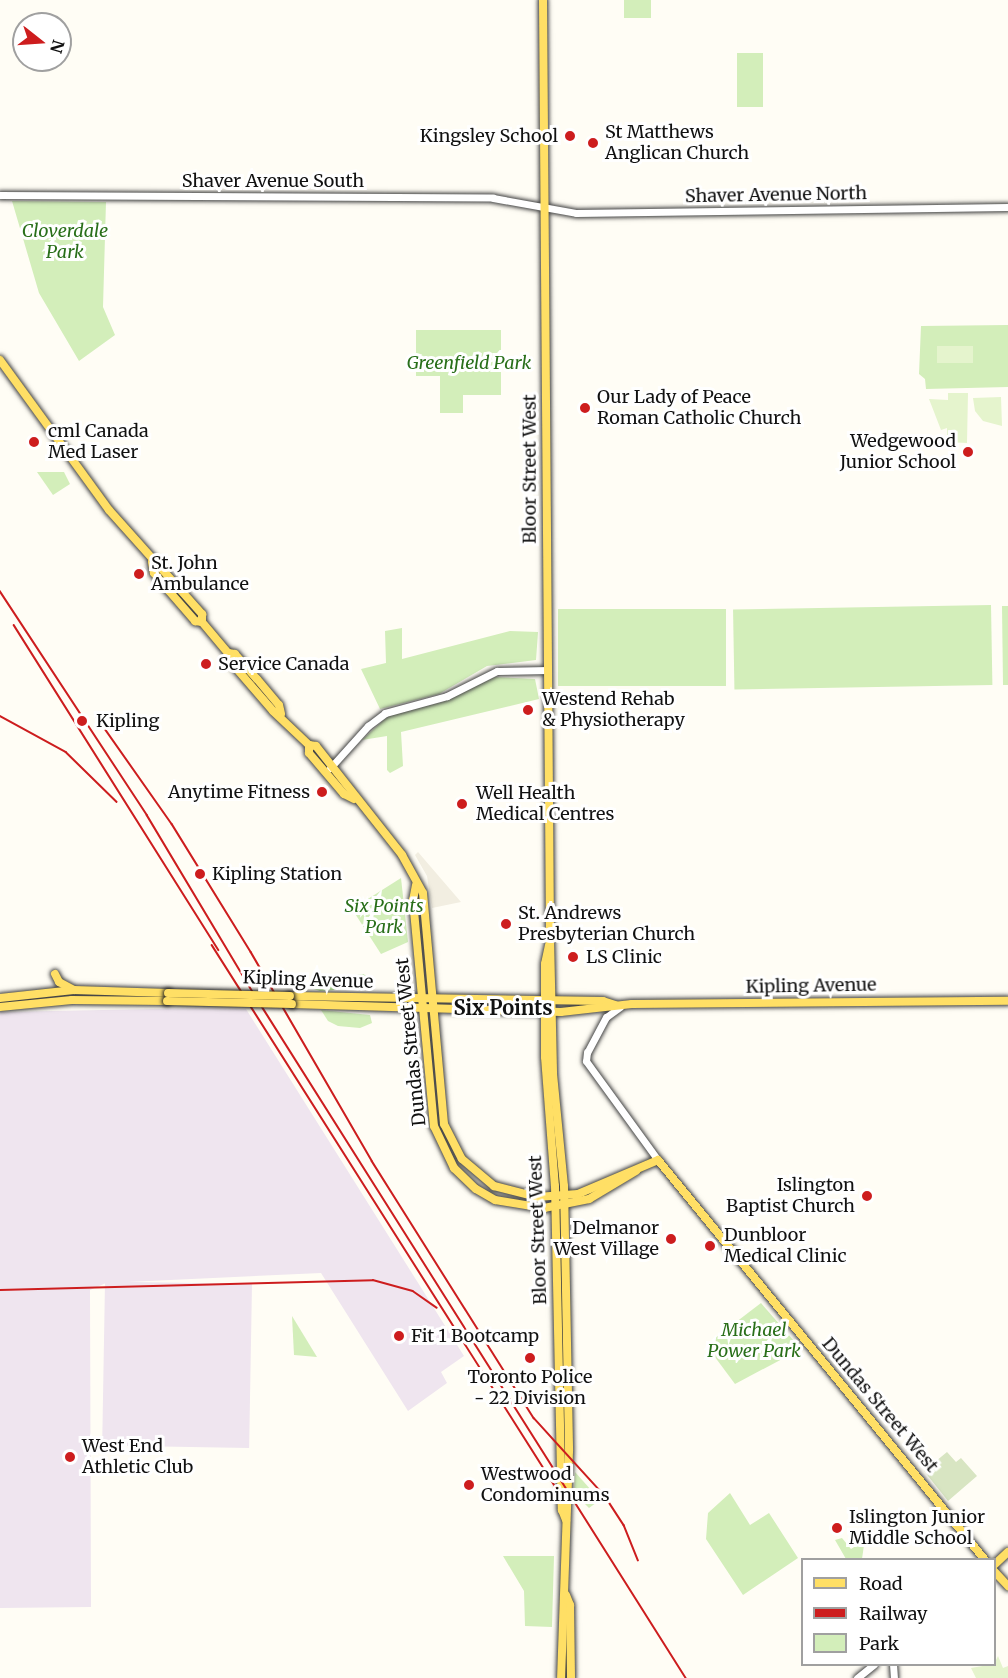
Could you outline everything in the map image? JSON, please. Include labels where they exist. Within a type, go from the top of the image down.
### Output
[{"type":"main road","name":"Bloor Street West","points":[[543,0],[549,1011],[569,1451],[566,1595],[570,1605],[571,1678]]},
{"type":"main road","name":"Dundas Street West","points":[[0,360],[86,481],[152,562],[162,567],[202,614],[202,622],[228,652],[229,660],[273,711],[281,714],[309,745],[316,746],[333,766],[354,799],[394,844],[416,885],[423,893],[444,1124],[453,1148],[475,1173],[500,1189],[559,1201]]},
{"type":"main road","name":"Dundas Street West","points":[[309,745],[309,753],[325,773],[344,794],[354,799]]},
{"type":"main road","name":"Dundas Street West","points":[[416,885],[413,900],[434,1126],[449,1160],[467,1182],[495,1200],[528,1208],[596,1196],[658,1160],[982,1558]]},
{"type":"main road","points":[[43,994],[55,974],[59,982],[74,990]]},
{"type":"main road","name":"Kipling Avenue","points":[[0,998],[74,990],[167,997],[423,1004],[549,1000],[603,1001],[615,1005]]},
{"type":"main road","name":"Kipling Avenue","points":[[0,1006],[72,1000],[167,997]]},
{"type":"main road","name":"Kipling Avenue","points":[[434,1004],[549,1011],[632,1004],[1008,1001]]},
{"type":"main road","points":[[996,1563],[1008,1552]]},
{"type":"main road","points":[[996,1573],[1008,1586]]},
{"type":"main road","name":"Bloor Street West","points":[[561,1678],[562,1604],[566,1595]]},
{"type":"street","name":"Shaver Avenue South","points":[[0,195],[493,198],[546,207]]},
{"type":"street","name":"Shaver Avenue North","points":[[546,207],[587,213],[1008,207]]},
{"type":"street","points":[[325,773],[368,726],[385,713],[447,696],[497,671],[548,670]]},
{"type":"street","name":"Dundas Street West","points":[[632,1004],[608,1014],[588,1049],[586,1061],[595,1077],[658,1160]]},
{"type":"street","points":[[857,1678],[873,1666]]},
{"type":"shaded area","points":[[418,852],[461,902],[432,908],[427,876],[415,855]]},
{"type":"shaded area","points":[[246,1009],[464,1356],[441,1372],[447,1383],[408,1411],[321,1273],[106,1283],[90,1290],[91,1607],[0,1608],[0,1012]]},
{"type":"shaded area","points":[[105,1281],[252,1284],[249,1448],[102,1445]]},
{"type":"green space","points":[[624,0],[651,0],[651,18],[624,18]]},
{"type":"green space","points":[[737,53],[763,53],[763,107],[737,107]]},
{"type":"green space","name":"Cloverdale Park","points":[[12,201],[106,202],[103,307],[115,335],[79,361],[39,293]]},
{"type":"green space","points":[[1008,325],[1008,387],[926,389],[925,379],[919,374],[921,326]]},
{"type":"green space","name":"Greenfield Park","points":[[416,330],[501,330],[501,395],[463,395],[463,413],[440,413],[440,376],[416,376]]},
{"type":"green space","points":[[937,346],[973,346],[973,363],[937,363]]},
{"type":"green space","points":[[948,393],[968,393],[967,443],[947,442],[947,428],[941,430],[929,399],[948,400]]},
{"type":"green space","points":[[1001,397],[1002,426],[983,421],[975,411],[973,398]]},
{"type":"green space","points":[[37,472],[64,472],[70,484],[53,495]]},
{"type":"green space","points":[[991,605],[992,685],[734,689],[733,610]]},
{"type":"green space","points":[[1002,606],[1008,606],[1008,685],[1003,685]]},
{"type":"green space","points":[[558,609],[726,609],[726,686],[558,686]]},
{"type":"green space","points":[[402,628],[402,659],[510,631],[538,632],[536,660],[487,666],[439,694],[380,709],[361,669],[386,663],[385,631]]},
{"type":"green space","points":[[495,677],[535,679],[539,699],[401,732],[403,766],[390,773],[387,770],[387,736],[362,740],[388,716],[442,702]]},
{"type":"green space","name":"Six Points Park","points":[[401,878],[408,942],[381,954],[352,909]]},
{"type":"green space","points":[[363,974],[372,979],[366,988],[320,991],[311,988],[312,982]]},
{"type":"green space","points":[[321,1010],[370,1015],[372,1023],[360,1028],[338,1026],[328,1021]]},
{"type":"green space","name":"Michael Power Park","points":[[761,1303],[801,1349],[735,1384],[706,1345]]},
{"type":"green space","points":[[292,1316],[317,1357],[294,1355]]},
{"type":"green space","points":[[947,1452],[956,1462],[961,1458],[977,1476],[948,1501],[924,1471]]},
{"type":"green space","points":[[575,1472],[600,1500],[589,1508],[574,1493]]},
{"type":"green space","points":[[730,1493],[750,1525],[769,1513],[798,1558],[743,1595],[706,1539],[708,1513]]},
{"type":"green space","points":[[870,1537],[877,1537],[876,1543],[864,1545],[862,1558],[845,1558],[835,1540],[842,1538],[851,1549]]},
{"type":"green space","points":[[503,1556],[554,1556],[552,1627],[525,1626],[524,1591]]},
{"type":"green space","points":[[998,1656],[1003,1668],[1008,1666],[1008,1678],[976,1678],[971,1668],[996,1666]]},
{"type":"railway","points":[[0,591],[147,815],[256,997],[686,1678]]},
{"type":"railway","points":[[14,625],[219,950]]},
{"type":"railway","points":[[0,716],[66,752],[117,802]]},
{"type":"railway","points":[[96,716],[172,824],[251,952],[372,1161],[534,1418],[605,1496],[624,1525],[638,1560]]},
{"type":"railway","points":[[212,945],[557,1489]]},
{"type":"railway","points":[[0,1290],[373,1280],[413,1291],[437,1308]]},
{"type":"place","name":"Kingsley School","points":[[570,136]]},
{"type":"place","name":"St Matthews Anglican Church","points":[[593,143]]},
{"type":"place","name":"Our Lady of Peace Roman Catholic Church","points":[[585,408]]},
{"type":"place","name":"cml Canada Med Laser","points":[[34,442]]},
{"type":"place","name":"Wedgewood Junior School","points":[[968,452]]},
{"type":"place","name":"St. John Ambulance","points":[[139,574]]},
{"type":"place","name":"Service Canada","points":[[206,664]]},
{"type":"place","name":"Westend Rehab & Physiotherapy","points":[[528,710]]},
{"type":"place","name":"Kipling","points":[[82,721]]},
{"type":"place","name":"Anytime Fitness","points":[[322,792]]},
{"type":"place","name":"Well Health Medical Centres","points":[[462,804]]},
{"type":"place","name":"Kipling Station","points":[[200,874]]},
{"type":"place","name":"St. Andrews Presbyterian Church","points":[[506,924]]},
{"type":"place","name":"LS Clinic","points":[[573,957]]},
{"type":"place","name":"Islington Baptist Church","points":[[867,1196]]},
{"type":"place","name":"Delmanor West Village","points":[[671,1239]]},
{"type":"place","name":"Dunbloor Medical Clinic","points":[[710,1246]]},
{"type":"place","name":"Fit 1 Bootcamp","points":[[399,1336]]},
{"type":"place","name":"Toronto Police - 22 Division","points":[[530,1358]]},
{"type":"place","name":"West End Athletic Club","points":[[70,1457]]},
{"type":"place","name":"Westwood Condominums","points":[[469,1485]]},
{"type":"place","name":"Islington Junior Middle School","points":[[837,1528]]},
{"type":"district","name":"Six Points","points":[[503,1007]]}]
